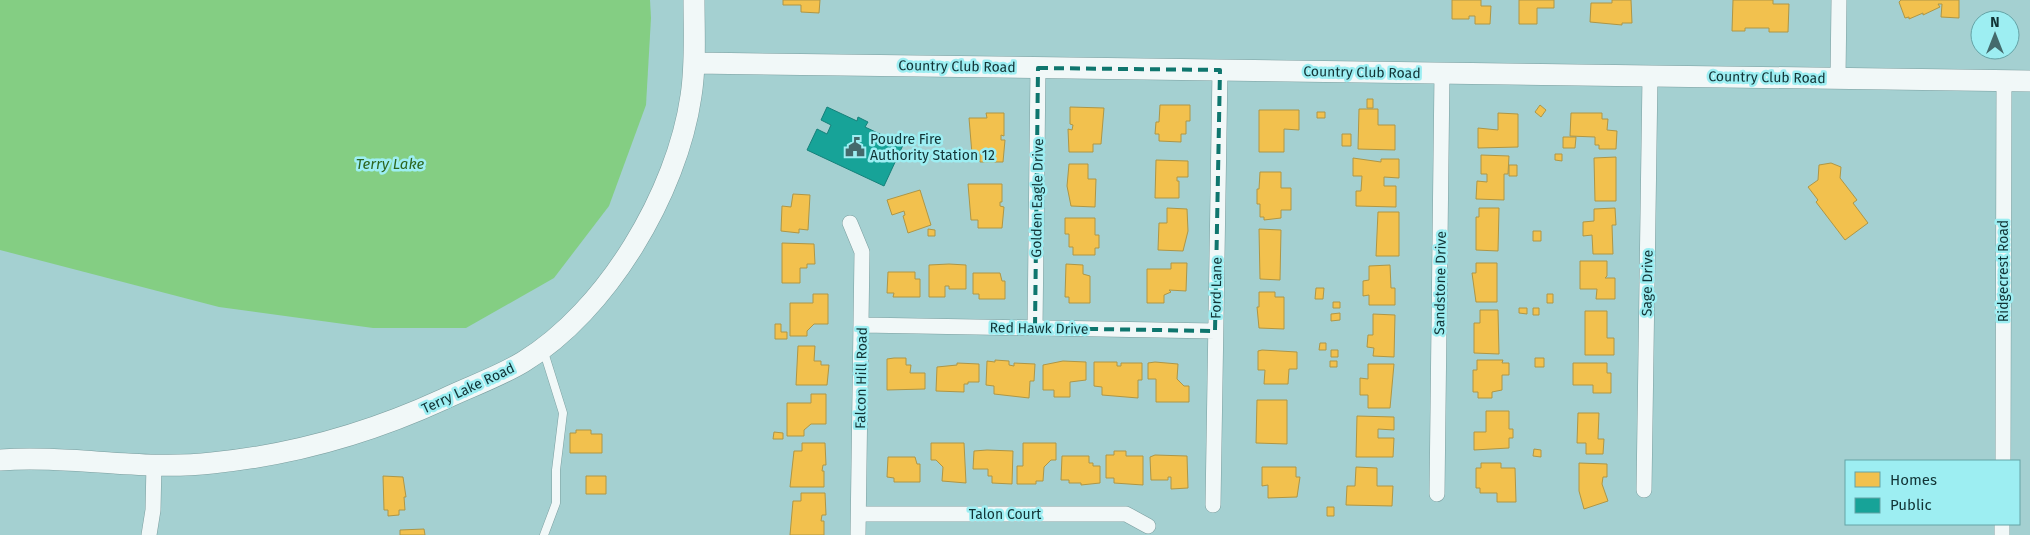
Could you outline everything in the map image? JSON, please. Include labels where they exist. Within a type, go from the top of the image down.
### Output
[{"type":"street","name":"Terry Lake Road","points":[[0,460],[209,464],[276,456],[346,438],[418,411],[522,362],[571,325],[616,274],[643,229],[682,140],[691,97],[695,63],[694,0]]},
{"type":"street","points":[[1838,78],[1839,0]]},
{"type":"street","name":"Country Club Road","points":[[695,63],[2030,81]]},
{"type":"street","name":"Golden Eagle Drive","points":[[1035,328],[1038,68]]},
{"type":"street","name":"Ford Lane","points":[[1213,505],[1220,70]]},
{"type":"street","name":"Sandstone Drive","points":[[1437,494],[1442,73]]},
{"type":"street","name":"Sage Drive","points":[[1644,490],[1650,76]]},
{"type":"street","name":"Ridgecrest Road","points":[[2003,460],[2004,80]]},
{"type":"street","name":"Falcon Hill Road","points":[[850,223],[862,252],[858,535]]},
{"type":"street","name":"Red Hawk Drive","points":[[862,325],[1215,331]]},
{"type":"street","points":[[149,535],[153,510],[154,464]]},
{"type":"street","name":"Talon Court","points":[[858,514],[1126,514],[1148,526]]},
{"type":"lane","points":[[542,347],[563,413],[556,470],[556,503],[544,535]]},
{"type":"highlighted area","points":[[1038,68],[1220,70],[1215,331],[1035,328]]},
{"type":"water","name":"Terry Lake","points":[[0,0],[650,0],[651,18],[646,105],[609,206],[554,278],[466,328],[373,328],[219,307],[0,250]]},
{"type":"building: Homes","points":[[783,0],[820,0],[819,13],[801,12],[801,5],[783,5]]},
{"type":"building: Homes","points":[[1452,0],[1481,0],[1481,6],[1491,6],[1490,24],[1475,24],[1475,16],[1469,16],[1469,19],[1452,19]]},
{"type":"building: Homes","points":[[1519,0],[1554,0],[1554,8],[1537,8],[1537,24],[1519,24]]},
{"type":"building: Homes","points":[[1612,0],[1631,0],[1632,23],[1622,23],[1622,25],[1590,22],[1591,3],[1612,3]]},
{"type":"building: Homes","points":[[1733,0],[1773,0],[1773,4],[1789,4],[1788,32],[1769,32],[1769,28],[1745,28],[1745,31],[1732,31]]},
{"type":"building: Homes","points":[[1901,0],[1959,0],[1959,18],[1941,17],[1942,4],[1938,4],[1940,7],[1923,15],[1923,13],[1909,19],[1909,17],[1905,18],[1899,2]]},
{"type":"building: Homes","points":[[1367,99],[1373,99],[1373,108],[1367,108]]},
{"type":"building: Homes","points":[[1160,105],[1190,105],[1190,121],[1186,121],[1186,134],[1181,134],[1181,142],[1159,141],[1159,134],[1155,134],[1156,122],[1159,122]]},
{"type":"building: Homes","points":[[1540,105],[1546,110],[1541,117],[1535,112]]},
{"type":"building: Homes","points":[[1070,107],[1104,108],[1101,144],[1093,144],[1093,152],[1069,152],[1068,129],[1072,130],[1073,125],[1070,124]]},
{"type":"building: Homes","points":[[1359,109],[1378,109],[1378,125],[1395,125],[1395,150],[1358,149]]},
{"type":"building: Homes","points":[[1259,110],[1299,110],[1299,130],[1284,129],[1284,152],[1259,152]]},
{"type":"building: Homes","points":[[1317,112],[1325,112],[1325,118],[1317,118]]},
{"type":"building: Homes","points":[[986,113],[1004,113],[1004,136],[1001,135],[1001,140],[1005,140],[1003,162],[980,162],[980,154],[972,154],[969,118],[987,118]]},
{"type":"building: Homes","points":[[1498,113],[1518,114],[1518,147],[1478,148],[1478,128],[1498,130]]},
{"type":"building: Homes","points":[[1571,113],[1602,113],[1602,119],[1608,119],[1607,130],[1617,131],[1616,149],[1599,149],[1599,145],[1595,145],[1595,137],[1570,136]]},
{"type":"building: Homes","points":[[1342,134],[1351,134],[1351,146],[1342,146]]},
{"type":"building: Homes","points":[[1563,137],[1576,137],[1575,148],[1563,148]]},
{"type":"building: Homes","points":[[1555,154],[1562,154],[1562,161],[1555,160]]},
{"type":"building: Homes","points":[[1481,155],[1509,156],[1508,174],[1504,174],[1504,200],[1476,199],[1477,181],[1487,182],[1487,174],[1481,174]]},
{"type":"building: Homes","points":[[1616,157],[1616,201],[1595,201],[1594,158]]},
{"type":"building: Homes","points":[[1353,158],[1381,162],[1381,159],[1399,159],[1399,178],[1384,177],[1384,186],[1396,186],[1396,207],[1356,206],[1356,191],[1361,191],[1362,176],[1353,176]]},
{"type":"building: Homes","points":[[1156,160],[1188,161],[1188,177],[1177,177],[1177,181],[1179,181],[1179,198],[1155,198]]},
{"type":"building: Homes","points":[[1831,163],[1841,167],[1840,178],[1857,200],[1853,203],[1868,223],[1845,240],[1816,202],[1818,200],[1808,187],[1818,180],[1819,165]]},
{"type":"building: Homes","points":[[1069,164],[1088,164],[1088,179],[1096,179],[1095,207],[1071,206],[1067,186]]},
{"type":"building: Homes","points":[[1509,165],[1517,165],[1517,176],[1509,176]]},
{"type":"building: Homes","points":[[1260,172],[1281,172],[1281,188],[1291,188],[1291,210],[1281,210],[1281,218],[1264,220],[1264,217],[1260,217],[1260,204],[1257,204],[1257,189],[1259,189]]},
{"type":"building: Homes","points":[[968,184],[1002,184],[1002,202],[1000,202],[1000,206],[1004,207],[1002,228],[978,228],[978,220],[971,220]]},
{"type":"building: Homes","points":[[920,190],[931,225],[908,233],[903,216],[905,215],[904,211],[892,215],[887,200]]},
{"type":"building: Homes","points":[[793,194],[810,195],[808,230],[799,229],[799,233],[781,231],[782,206],[791,207]]},
{"type":"building: Homes","points":[[1167,208],[1187,209],[1188,231],[1183,251],[1158,250],[1159,223],[1167,223]]},
{"type":"building: Homes","points":[[1479,208],[1499,208],[1498,251],[1476,250],[1476,217],[1479,217]]},
{"type":"building: Homes","points":[[1615,208],[1616,225],[1612,225],[1613,254],[1593,254],[1592,235],[1583,236],[1583,222],[1594,221],[1594,209]]},
{"type":"building: Homes","points":[[1378,212],[1399,212],[1399,256],[1376,256]]},
{"type":"building: Homes","points":[[1065,218],[1095,218],[1095,235],[1099,235],[1099,248],[1095,248],[1095,255],[1073,255],[1073,247],[1069,247],[1069,234],[1065,234]]},
{"type":"building: Homes","points":[[928,229],[935,230],[935,236],[928,236]]},
{"type":"building: Homes","points":[[1259,229],[1281,230],[1280,280],[1260,279]]},
{"type":"building: Homes","points":[[1533,231],[1541,231],[1541,241],[1533,241]]},
{"type":"building: Homes","points":[[782,243],[814,244],[815,264],[807,264],[807,268],[800,268],[800,283],[782,283]]},
{"type":"building: Homes","points":[[1580,261],[1607,261],[1607,276],[1605,278],[1615,278],[1615,299],[1596,299],[1597,289],[1580,289]]},
{"type":"building: Homes","points":[[1171,263],[1187,263],[1186,291],[1169,290],[1171,292],[1164,295],[1164,303],[1147,303],[1147,269],[1171,269]]},
{"type":"building: Homes","points":[[1476,263],[1497,263],[1497,302],[1476,302],[1472,273],[1476,273]]},
{"type":"building: Homes","points":[[1066,264],[1083,265],[1083,274],[1090,276],[1090,303],[1069,303],[1069,297],[1065,297]]},
{"type":"building: Homes","points":[[929,265],[966,265],[966,289],[949,289],[949,286],[945,286],[945,297],[929,297]]},
{"type":"building: Homes","points":[[1390,265],[1391,288],[1395,288],[1395,305],[1369,305],[1369,295],[1363,296],[1363,281],[1369,280],[1369,266]]},
{"type":"building: Homes","points":[[888,272],[915,272],[915,279],[920,279],[920,297],[893,297],[894,293],[887,293]]},
{"type":"building: Homes","points":[[973,273],[1000,273],[1002,281],[1005,281],[1005,299],[979,299],[979,294],[973,294]]},
{"type":"building: Homes","points":[[1316,288],[1324,288],[1323,299],[1315,299]]},
{"type":"building: Homes","points":[[1259,292],[1275,292],[1275,297],[1284,297],[1284,329],[1259,328],[1257,307],[1259,307]]},
{"type":"building: Homes","points":[[813,294],[828,294],[828,324],[814,324],[807,331],[807,336],[790,336],[790,303],[813,303]]},
{"type":"building: Homes","points":[[1547,294],[1553,294],[1553,303],[1547,303]]},
{"type":"building: Homes","points":[[1333,302],[1340,302],[1340,308],[1333,308]]},
{"type":"building: Homes","points":[[1519,308],[1527,308],[1527,314],[1519,313]]},
{"type":"building: Homes","points":[[1533,308],[1539,308],[1539,315],[1533,315]]},
{"type":"building: Homes","points":[[1480,310],[1498,310],[1499,354],[1474,353],[1474,323],[1480,323]]},
{"type":"building: Homes","points":[[1585,311],[1607,311],[1607,338],[1614,338],[1614,355],[1585,355]]},
{"type":"building: Homes","points":[[1340,313],[1340,320],[1331,321],[1331,314]]},
{"type":"building: Homes","points":[[1373,314],[1395,315],[1394,357],[1373,356],[1374,348],[1367,347],[1368,335],[1373,335]]},
{"type":"building: Homes","points":[[775,324],[781,324],[781,332],[787,332],[787,339],[775,339]]},
{"type":"building: Homes","points":[[1320,343],[1326,343],[1326,350],[1319,350]]},
{"type":"building: Homes","points":[[798,346],[815,346],[814,361],[821,361],[821,365],[829,365],[827,385],[796,385]]},
{"type":"building: Homes","points":[[1331,350],[1338,350],[1338,357],[1331,357]]},
{"type":"building: Homes","points":[[1258,351],[1297,352],[1297,369],[1289,369],[1288,384],[1264,384],[1265,370],[1258,370]]},
{"type":"building: Homes","points":[[906,358],[906,365],[911,365],[910,373],[925,373],[925,389],[887,390],[887,359]]},
{"type":"building: Homes","points":[[1535,358],[1544,358],[1544,367],[1535,367]]},
{"type":"building: Homes","points":[[995,360],[1009,361],[1009,365],[1014,366],[1014,363],[1035,364],[1034,381],[1030,381],[1029,398],[994,394],[994,386],[986,385],[987,361],[995,362]]},
{"type":"building: Homes","points":[[1477,360],[1503,360],[1502,363],[1509,363],[1509,375],[1502,375],[1502,390],[1492,392],[1492,398],[1478,398],[1478,392],[1473,392],[1473,370],[1477,370]]},
{"type":"building: Homes","points":[[1063,361],[1086,362],[1086,380],[1070,382],[1070,397],[1054,397],[1054,390],[1043,390],[1043,365]]},
{"type":"building: Homes","points":[[1330,361],[1337,361],[1337,367],[1330,367]]},
{"type":"building: Homes","points":[[1094,362],[1117,362],[1117,366],[1121,366],[1121,363],[1142,363],[1142,380],[1138,380],[1138,398],[1102,395],[1102,387],[1094,386]]},
{"type":"building: Homes","points":[[957,363],[979,364],[979,382],[964,384],[964,392],[936,391],[937,367],[957,365]]},
{"type":"building: Homes","points":[[1148,363],[1178,364],[1177,379],[1184,386],[1189,386],[1189,402],[1156,402],[1156,379],[1148,379]]},
{"type":"building: Homes","points":[[1573,363],[1607,363],[1607,373],[1611,373],[1611,393],[1593,393],[1593,385],[1573,385]]},
{"type":"building: Homes","points":[[1368,364],[1394,364],[1390,408],[1368,408],[1368,395],[1360,395],[1360,378],[1368,379]]},
{"type":"building: Homes","points":[[811,394],[826,394],[826,424],[811,424],[804,430],[804,436],[787,436],[787,403],[811,403]]},
{"type":"building: Homes","points":[[1257,400],[1287,400],[1287,444],[1256,443]]},
{"type":"building: Homes","points":[[1486,411],[1509,411],[1509,429],[1513,429],[1513,438],[1509,438],[1509,448],[1474,450],[1474,432],[1486,432]]},
{"type":"building: Homes","points":[[1578,413],[1599,413],[1598,439],[1604,439],[1603,454],[1586,454],[1586,443],[1577,443]]},
{"type":"building: Homes","points":[[1357,416],[1394,417],[1394,430],[1378,429],[1378,438],[1394,438],[1393,457],[1356,457]]},
{"type":"building: Homes","points":[[576,430],[591,430],[591,434],[602,434],[602,453],[570,453],[570,433],[576,433]]},
{"type":"building: Homes","points":[[774,432],[783,433],[783,439],[773,439]]},
{"type":"building: Homes","points":[[802,443],[825,443],[826,465],[823,465],[822,471],[824,471],[824,487],[790,487],[794,451],[802,451]]},
{"type":"building: Homes","points":[[931,443],[964,443],[966,483],[942,481],[943,467],[936,460],[931,460]]},
{"type":"building: Homes","points":[[1023,443],[1056,443],[1056,460],[1051,460],[1044,467],[1043,481],[1036,481],[1036,484],[1017,484],[1017,466],[1023,466]]},
{"type":"building: Homes","points":[[1534,449],[1541,450],[1541,457],[1533,456]]},
{"type":"building: Homes","points":[[974,451],[1013,451],[1012,484],[992,483],[992,476],[988,476],[988,469],[973,469]]},
{"type":"building: Homes","points":[[1114,451],[1126,451],[1126,456],[1143,456],[1143,485],[1114,483],[1114,478],[1106,478],[1106,455],[1114,455]]},
{"type":"building: Homes","points":[[1155,455],[1187,456],[1188,488],[1171,489],[1171,477],[1168,477],[1168,480],[1151,480],[1150,457]]},
{"type":"building: Homes","points":[[1062,456],[1089,456],[1089,463],[1093,463],[1093,466],[1100,466],[1100,483],[1081,485],[1081,483],[1069,483],[1069,480],[1061,480]]},
{"type":"building: Homes","points":[[888,457],[915,457],[917,464],[920,464],[920,482],[894,482],[894,478],[887,477]]},
{"type":"building: Homes","points":[[1481,463],[1501,463],[1501,468],[1515,468],[1516,502],[1497,502],[1497,493],[1480,493],[1480,488],[1476,488],[1476,468],[1481,468]]},
{"type":"building: Homes","points":[[1579,463],[1607,464],[1607,477],[1603,477],[1602,484],[1608,501],[1584,509],[1579,491]]},
{"type":"building: Homes","points":[[1262,467],[1296,467],[1296,477],[1300,477],[1297,497],[1268,498],[1268,485],[1262,486]]},
{"type":"building: Homes","points":[[1356,467],[1377,468],[1377,486],[1393,486],[1392,506],[1346,505],[1347,486],[1355,486]]},
{"type":"building: Homes","points":[[383,476],[403,477],[406,497],[404,497],[405,510],[399,510],[399,515],[388,516],[388,510],[384,510]]},
{"type":"building: Homes","points":[[586,476],[606,476],[606,494],[586,494]]},
{"type":"building: Homes","points":[[801,493],[825,493],[826,515],[822,515],[821,521],[824,521],[824,535],[790,535],[793,501],[801,501]]},
{"type":"building: Homes","points":[[1327,507],[1334,507],[1334,516],[1327,516]]},
{"type":"building: Homes","points":[[424,529],[425,535],[400,535],[400,530]]},
{"type":"building: Public","name":"Poudre Fire Authority Station 12","points":[[827,107],[857,121],[858,117],[868,122],[865,127],[903,145],[884,186],[807,150],[817,129],[827,134],[831,125],[821,120]]},
{"type":"place","name":"Poudre Fire Authority Station 12","points":[[855,147]]}]
